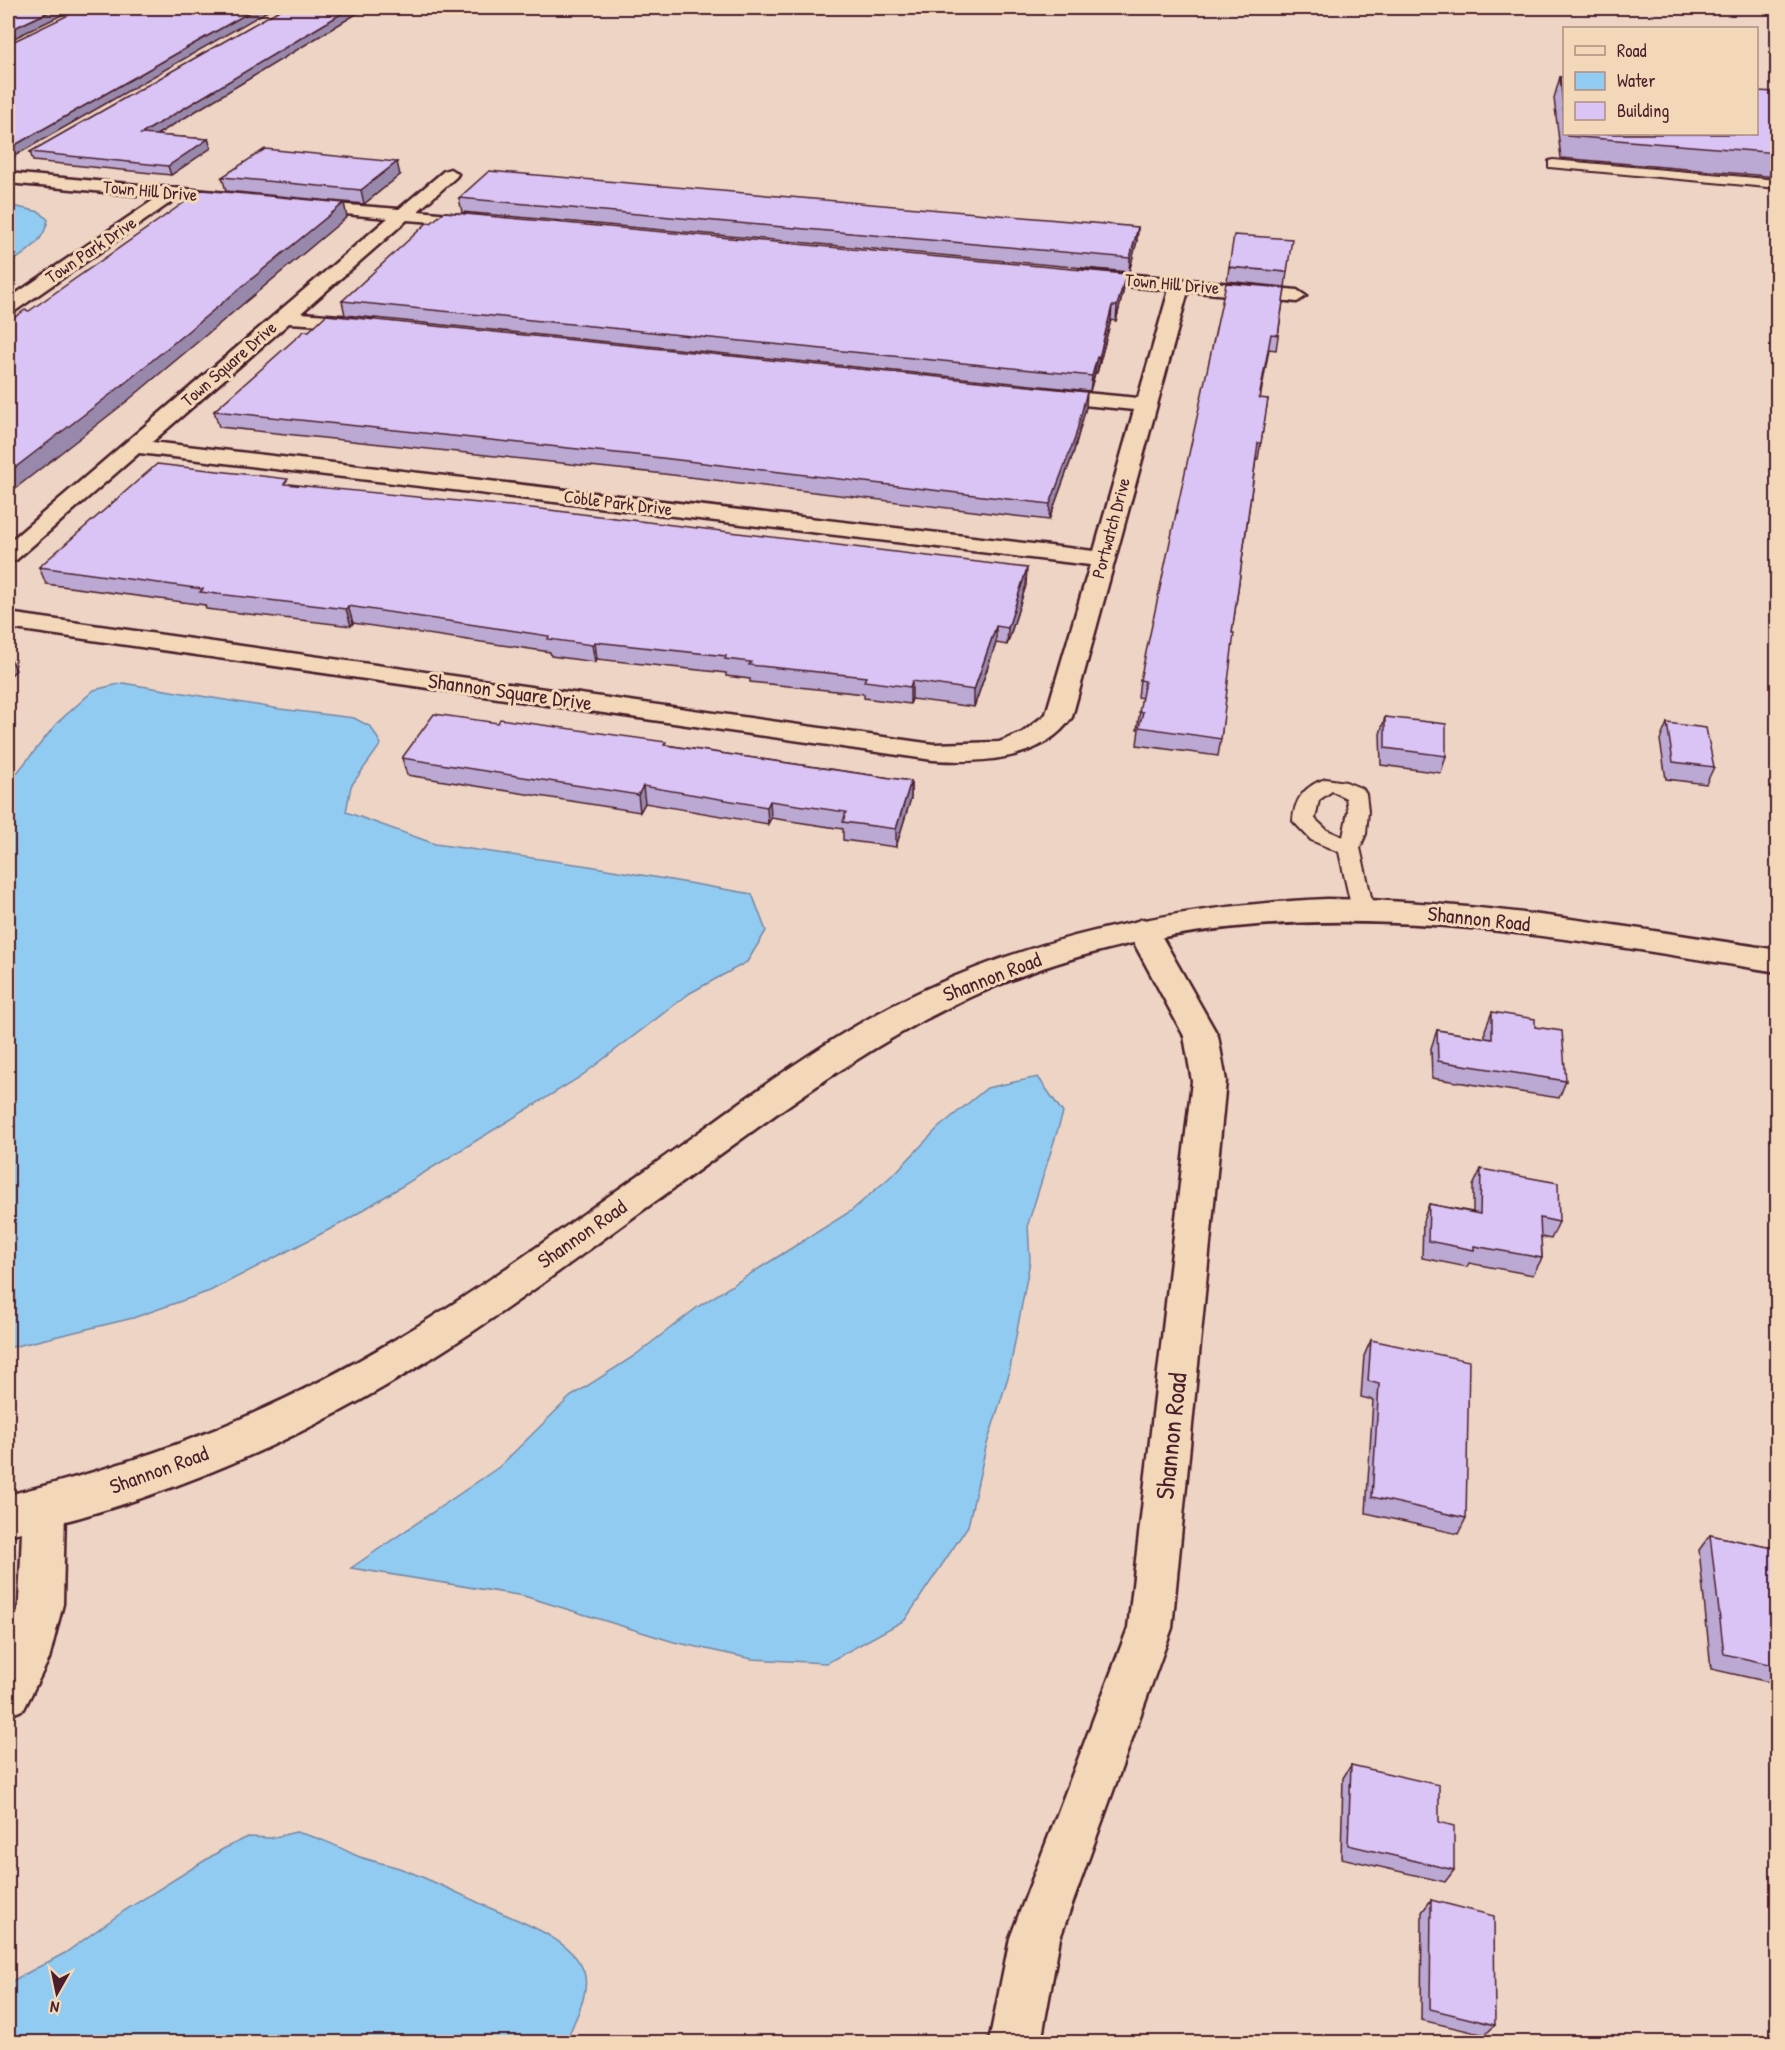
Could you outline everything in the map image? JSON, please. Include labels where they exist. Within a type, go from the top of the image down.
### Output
[{"type":"street","name":"Town Square Drive","points":[[8,555],[450,174]]},
{"type":"street","name":"Town Hill Drive","points":[[8,178],[258,201]]},
{"type":"street","name":"Town Park Drive","points":[[8,307],[174,193]]},
{"type":"street","points":[[282,203],[497,223]]},
{"type":"street","name":"Town Hill Drive","points":[[1062,274],[1297,296]]},
{"type":"street","name":"Portwatch Drive","points":[[1014,748],[1048,730],[1059,717],[1180,285]]},
{"type":"street","points":[[284,317],[389,327]]},
{"type":"street","points":[[1028,393],[1146,405]]},
{"type":"street","name":"Coble Park Drive","points":[[134,446],[1102,559]]},
{"type":"street","name":"Shannon Square Drive","points":[[8,621],[933,752],[972,753],[1014,748]]},
{"type":"street","name":"Shannon Road","points":[[26,1511],[125,1484],[228,1444],[387,1365],[469,1314],[833,1056],[940,996],[997,972],[1056,953],[1143,930],[1237,915],[1363,910],[1487,918],[1778,961]]},
{"type":"street","name":"Shannon Road","points":[[1015,2043],[1035,1938],[1150,1628],[1209,1081],[1201,1036],[1143,930]]},
{"type":"street","points":[[8,1693],[26,1659],[41,1604],[26,1511]]},
{"type":"lane","points":[[1553,164],[1778,184]]},
{"type":"lane","points":[[1349,848],[1363,910]]},
{"type":"water","points":[[8,205],[40,212],[48,220],[38,241],[8,265]]},
{"type":"water","points":[[123,683],[280,709],[354,718],[371,727],[381,744],[351,786],[346,812],[435,844],[589,866],[752,894],[766,931],[747,962],[690,993],[580,1077],[342,1223],[210,1291],[133,1318],[8,1348],[8,784],[57,723],[94,690]]},
{"type":"water","points":[[1038,1077],[1063,1113],[1028,1224],[1030,1261],[1009,1374],[986,1447],[968,1526],[905,1620],[827,1663],[752,1659],[674,1642],[524,1596],[351,1568],[499,1467],[570,1397],[634,1356],[699,1306],[851,1211],[897,1171],[938,1128],[987,1088]]},
{"type":"water","points":[[296,1832],[429,1880],[538,1930],[567,1948],[577,1959],[586,1981],[583,1999],[566,2042],[8,2042],[8,1985],[14,1980],[65,1953],[124,1911],[223,1849],[248,1837],[271,1838]]},
{"type":"building","points":[[8,8],[57,8],[8,31]]},
{"type":"building","points":[[83,8],[257,8],[8,149],[8,44]]},
{"type":"building","points":[[283,8],[351,8],[141,134],[208,139],[168,166],[30,152]]},
{"type":"building","points":[[1560,77],[1563,77],[1563,106]]},
{"type":"building","points":[[1758,91],[1778,92],[1778,153],[1567,136],[1758,135]]},
{"type":"building","points":[[265,149],[397,162],[361,190],[222,177]]},
{"type":"building","points":[[489,171],[1138,227],[1130,258],[459,198]]},
{"type":"building","points":[[202,190],[344,203],[120,387],[8,473],[8,322],[25,310],[29,311]]},
{"type":"building","points":[[444,212],[1126,274],[1117,306],[1112,306],[1092,376],[342,301],[427,223],[431,223]]},
{"type":"building","points":[[1234,235],[1292,239],[1287,272],[1229,267]]},
{"type":"building","points":[[1226,283],[1285,288],[1278,335],[1271,334],[1259,398],[1268,399],[1261,443],[1258,443],[1232,633],[1234,633],[1221,739],[1139,727],[1143,712],[1139,712],[1145,681],[1140,680]]},
{"type":"building","points":[[326,315],[1087,392],[1075,438],[1050,504],[645,456],[214,411],[304,331],[309,331]]},
{"type":"building","points":[[157,464],[288,479],[284,484],[541,509],[1027,568],[1008,628],[996,626],[974,690],[912,681],[910,687],[864,681],[866,677],[749,665],[751,662],[725,659],[726,656],[595,642],[592,645],[548,639],[549,636],[348,606],[346,609],[200,592],[203,589],[39,567]]},
{"type":"building","points":[[434,714],[498,723],[500,719],[666,742],[664,745],[911,781],[896,829],[843,822],[846,812],[770,801],[767,807],[643,786],[638,795],[402,758]]},
{"type":"building","points":[[1385,717],[1446,724],[1446,756],[1385,748]]},
{"type":"building","points":[[1667,723],[1706,728],[1714,767],[1673,762]]},
{"type":"building","points":[[1492,1012],[1535,1019],[1535,1027],[1562,1031],[1566,1081],[1438,1061],[1437,1030],[1492,1039]]},
{"type":"building","points":[[1481,1169],[1558,1183],[1559,1222],[1540,1218],[1542,1258],[1474,1246],[1474,1250],[1428,1241],[1429,1204],[1480,1214]]},
{"type":"building","points":[[1371,1340],[1469,1361],[1466,1518],[1372,1497],[1379,1384],[1368,1381]]},
{"type":"building","points":[[1710,1535],[1778,1549],[1778,1666],[1724,1654]]},
{"type":"building","points":[[1351,1765],[1439,1785],[1439,1822],[1454,1826],[1454,1870],[1348,1845]]},
{"type":"building","points":[[1431,1900],[1494,1916],[1495,2025],[1430,2009]]}]
